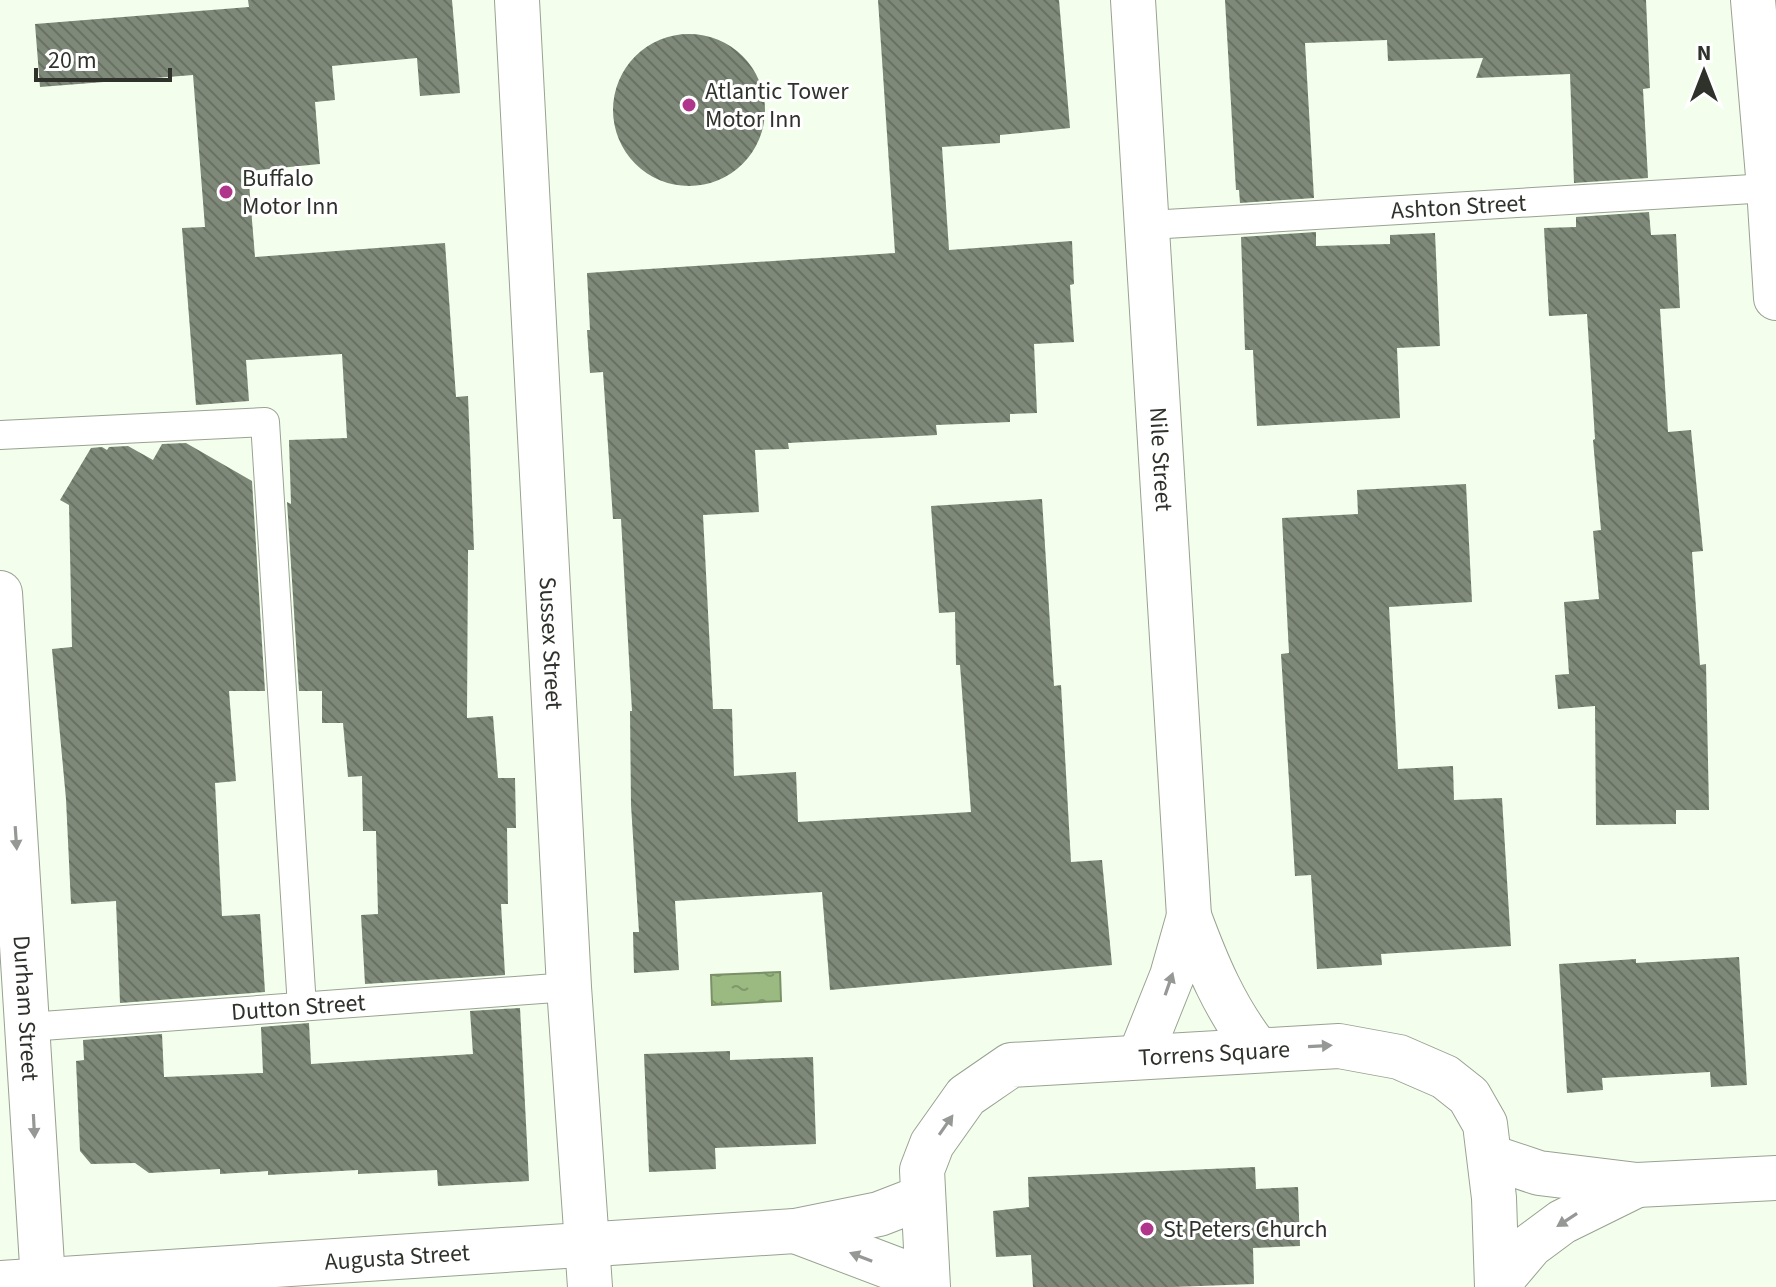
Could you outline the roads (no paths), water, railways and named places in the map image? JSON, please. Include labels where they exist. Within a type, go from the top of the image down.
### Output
[{"type":"street","name":"Sussex Street","points":[[517,0],[569,987],[590,1287]]},
{"type":"street","name":"Nile Street","points":[[1133,0],[1189,916],[1210,973],[1235,1021],[1257,1049]]},
{"type":"street","points":[[1753,0],[1776,298]]},
{"type":"street","name":"Durham Street","points":[[0,593],[29,1027],[25,1283]]},
{"type":"street","name":"Nile Street","points":[[1140,1056],[1172,976],[1189,916]]},
{"type":"street","name":"Torrens Square","points":[[926,1285],[922,1170],[932,1144],[966,1096],[1011,1065],[1339,1046],[1399,1057],[1445,1077],[1469,1096],[1485,1124],[1491,1157],[1497,1285]]},
{"type":"street","points":[[1491,1157],[1539,1173],[1637,1185],[1776,1178]]},
{"type":"street","points":[[1497,1285],[1531,1245],[1562,1222],[1637,1185]]},
{"type":"street","name":"Augusta Street","points":[[25,1283],[795,1231],[879,1214],[923,1197]]},
{"type":"street","name":"Augusta Street","points":[[795,1231],[926,1285]]},
{"type":"lane","name":"Ashton Street","points":[[1149,225],[1769,188]]},
{"type":"lane","points":[[0,435],[265,422],[302,1007]]},
{"type":"lane","name":"Dutton Street","points":[[29,1027],[569,987]]},
{"type":"water","points":[[780,972],[781,1001],[712,1005],[711,975]]},
{"type":"place","name":"Atlantic Tower Motor Inn","points":[[689,105]]},
{"type":"place","name":"Buffalo Motor Inn","points":[[226,192]]},
{"type":"place","name":"St Peters Church","points":[[1147,1229]]}]
